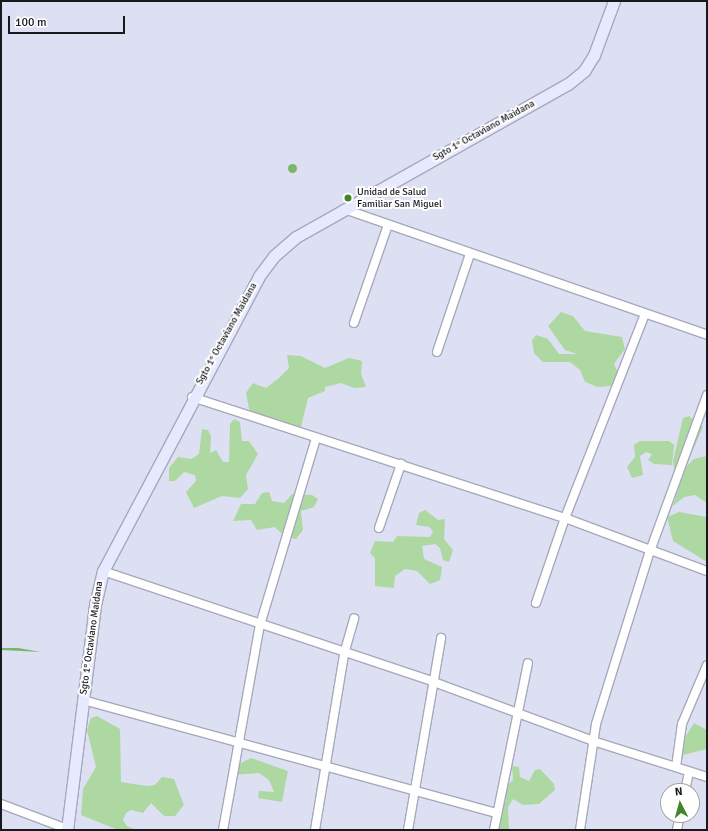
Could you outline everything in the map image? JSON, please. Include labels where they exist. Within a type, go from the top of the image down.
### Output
[{"type":"main road","name":"Sgto 1° Octaviano Maidana","points":[[67,830],[95,605],[103,571],[192,397],[244,300],[274,256],[296,238],[344,209],[568,84],[584,71],[594,55],[614,1]]},
{"type":"street","points":[[344,209],[707,335]]},
{"type":"street","points":[[354,323],[388,225]]},
{"type":"street","points":[[437,352],[470,254]]},
{"type":"street","points":[[536,603],[565,518],[646,314]]},
{"type":"street","points":[[580,830],[593,741],[650,551],[707,395]]},
{"type":"street","points":[[192,397],[565,518],[707,571]]},
{"type":"street","points":[[222,830],[260,625],[316,438]]},
{"type":"street","points":[[379,528],[401,464]]},
{"type":"street","points":[[103,571],[344,654],[430,681],[593,741],[707,777]]},
{"type":"street","points":[[315,830],[324,766],[344,654],[354,618]]},
{"type":"street","points":[[408,830],[415,791],[430,681],[440,638]]},
{"type":"street","points":[[494,830],[515,713],[528,663]]},
{"type":"street","points":[[676,767],[682,724],[707,665]]},
{"type":"street","points":[[83,700],[238,745],[324,766],[497,813]]},
{"type":"street","points":[[687,783],[689,772]]},
{"type":"street","points":[[1,804],[67,830]]},
{"type":"shaded area","points":[[290,164],[294,164],[296,168],[294,172],[290,172],[288,170],[288,166]]},
{"type":"shaded area","points":[[561,312],[573,316],[585,331],[622,337],[625,349],[614,364],[619,375],[611,386],[598,387],[585,382],[580,370],[570,362],[543,362],[534,353],[532,340],[536,335],[548,339],[559,354],[577,354],[565,350],[548,326]]},
{"type":"shaded area","points":[[287,355],[301,356],[325,368],[349,358],[362,361],[361,374],[366,387],[354,388],[341,383],[325,387],[325,391],[308,398],[299,435],[251,419],[246,393],[253,383],[266,388],[279,378],[289,368]]},
{"type":"shaded area","points":[[689,416],[703,427],[685,468],[694,459],[707,456],[707,503],[695,495],[684,497],[673,506],[685,469],[675,475],[673,461],[683,418]]},
{"type":"shaded area","points":[[234,419],[240,422],[242,441],[249,441],[258,454],[246,475],[248,489],[240,498],[222,496],[194,508],[186,492],[196,481],[195,475],[184,472],[175,481],[169,481],[169,468],[178,457],[191,459],[199,454],[202,429],[208,430],[211,436],[210,453],[216,450],[223,462],[229,462],[230,424]]},
{"type":"shaded area","points":[[640,441],[669,441],[674,445],[672,465],[654,464],[648,460],[652,454],[646,452],[640,456],[643,475],[632,478],[627,467],[635,457],[634,445]]},
{"type":"shaded area","points":[[269,492],[272,501],[284,503],[292,494],[312,495],[318,499],[314,507],[301,511],[303,530],[296,539],[284,536],[275,527],[257,530],[251,520],[233,521],[241,504],[255,504],[262,493]]},
{"type":"shaded area","points":[[425,510],[438,520],[445,519],[444,539],[453,550],[449,562],[443,560],[440,548],[435,544],[422,546],[424,559],[442,567],[440,580],[430,584],[417,571],[405,569],[395,576],[394,588],[375,586],[375,558],[370,553],[375,541],[393,542],[397,536],[430,537],[433,531],[429,527],[416,525],[419,513]]},
{"type":"shaded area","points":[[679,512],[707,517],[707,562],[673,541],[667,517]]},
{"type":"shaded area","points":[[1,648],[18,648],[41,652],[1,650]]},
{"type":"shaded area","points":[[97,716],[120,729],[121,782],[147,786],[155,785],[162,777],[174,779],[184,805],[175,816],[164,816],[151,803],[143,813],[131,810],[126,813],[123,820],[127,826],[136,830],[118,830],[81,815],[83,789],[96,767],[87,730],[91,718]]},
{"type":"shaded area","points":[[694,723],[707,730],[707,749],[679,756],[681,744]]},
{"type":"shaded area","points":[[251,758],[288,771],[282,802],[258,798],[259,791],[274,792],[269,780],[259,773],[234,775],[239,764]]},
{"type":"shaded area","points":[[512,766],[519,767],[520,777],[529,781],[535,770],[540,769],[554,784],[555,790],[539,804],[523,805],[513,799],[508,807],[509,829],[492,830],[490,811],[506,802],[506,786],[513,780]]},
{"type":"place","name":"Unidad de Salud Familiar San Miguel","points":[[348,198]]}]
